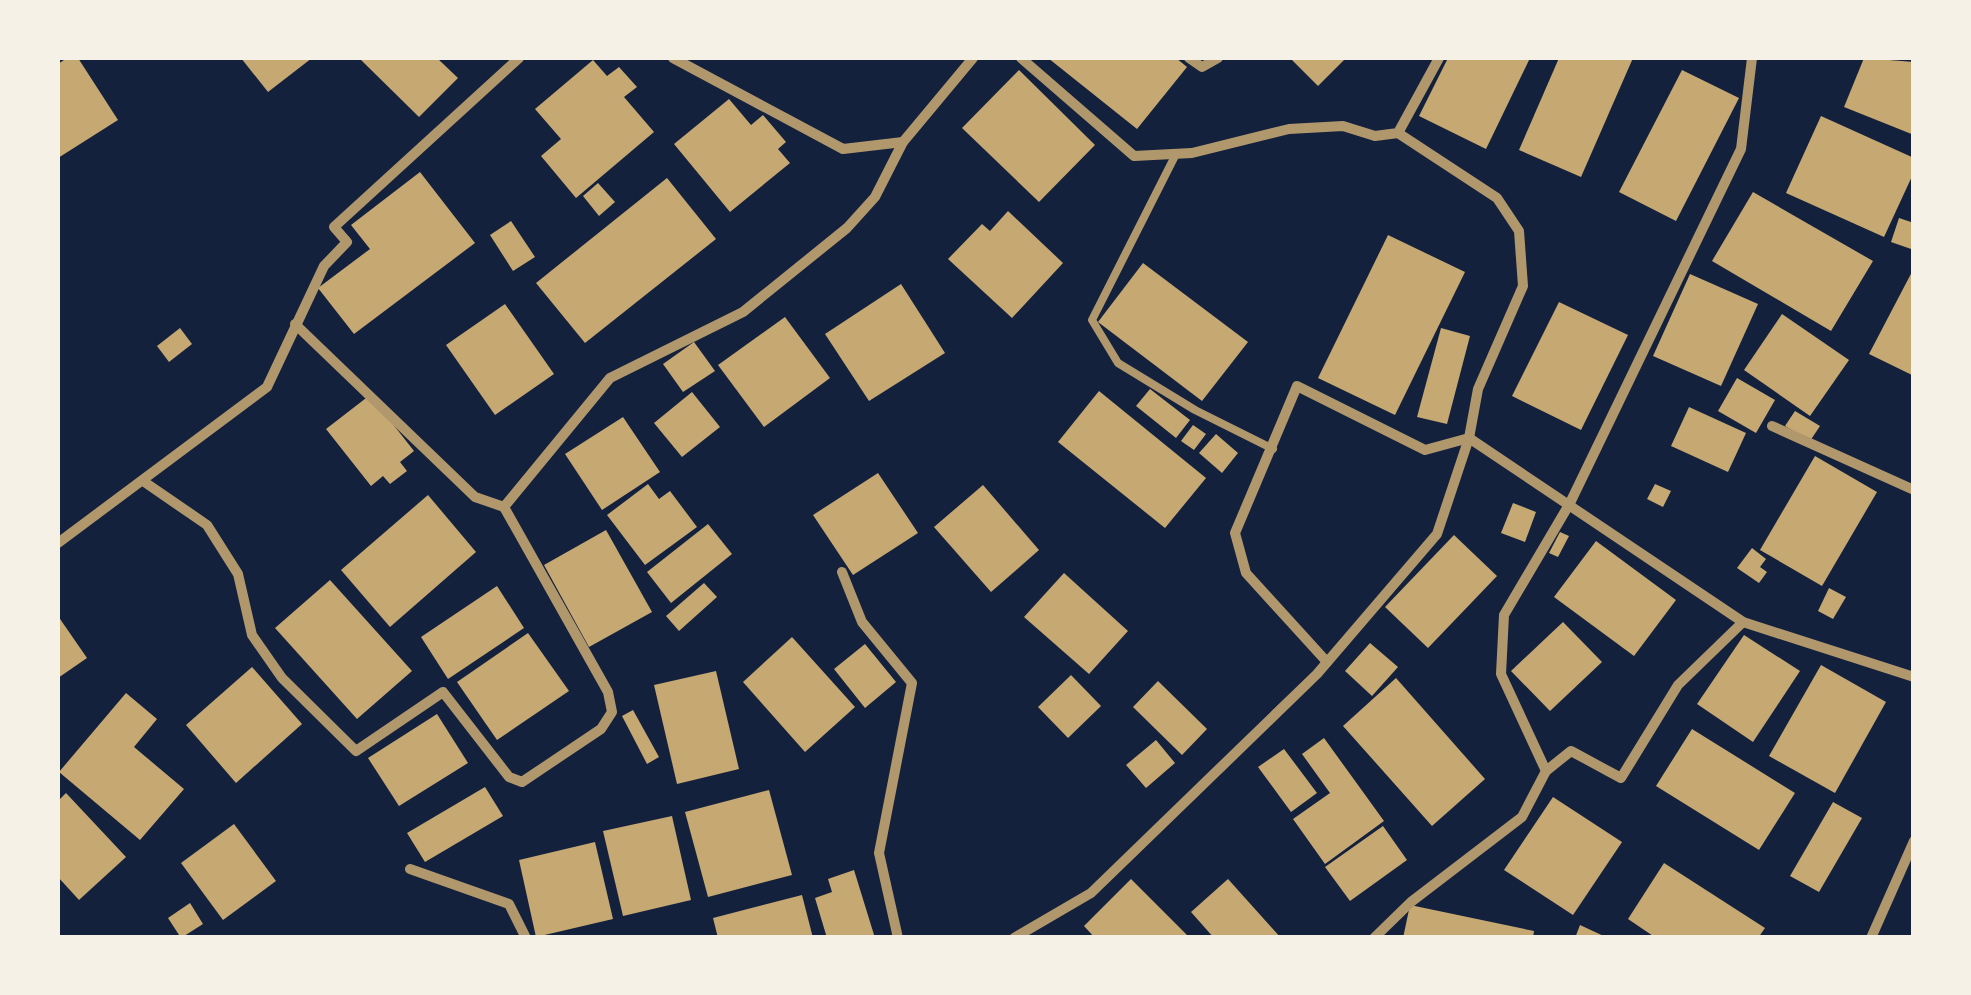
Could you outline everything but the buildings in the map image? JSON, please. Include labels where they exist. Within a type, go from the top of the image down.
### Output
[{"type":"street","points":[[58,543],[268,386],[324,266],[346,242],[334,227],[519,58]]},
{"type":"street","points":[[673,58],[843,149],[903,142]]},
{"type":"street","points":[[504,507],[610,378],[743,312],[847,228],[875,197],[903,142],[973,58]]},
{"type":"street","points":[[1014,938],[1091,893],[1327,662],[1437,534],[1468,438],[1478,389],[1523,286],[1520,231],[1497,198],[1398,133],[1376,136],[1343,126],[1289,129],[1176,154],[1134,156],[1021,58]]},
{"type":"street","points":[[1190,58],[1202,68],[1218,58]]},
{"type":"street","points":[[1398,133],[1439,58]]},
{"type":"street","points":[[1546,771],[1502,674],[1504,615],[1570,504],[1741,150],[1752,58]]},
{"type":"street","points":[[143,481],[207,525],[238,574],[252,635],[282,678],[356,750],[443,692],[509,777],[522,782],[600,729],[612,712],[608,692],[504,507],[475,496],[295,324]]},
{"type":"street","points":[[1327,662],[1246,573],[1235,533],[1297,386],[1426,450],[1468,438],[1743,622],[1914,677]]},
{"type":"street","points":[[1772,426],[1914,490]]},
{"type":"street","points":[[842,572],[862,622],[912,684],[879,854],[898,938]]},
{"type":"street","points":[[1374,938],[1411,902],[1522,817],[1546,771],[1571,750],[1621,778],[1678,685],[1743,622]]},
{"type":"street","points":[[1871,938],[1914,841]]},
{"type":"street","points":[[410,868],[508,904],[526,938]]},
{"type":"lane","points":[[1176,154],[1092,320],[1118,362],[1195,410],[1273,449]]}]
